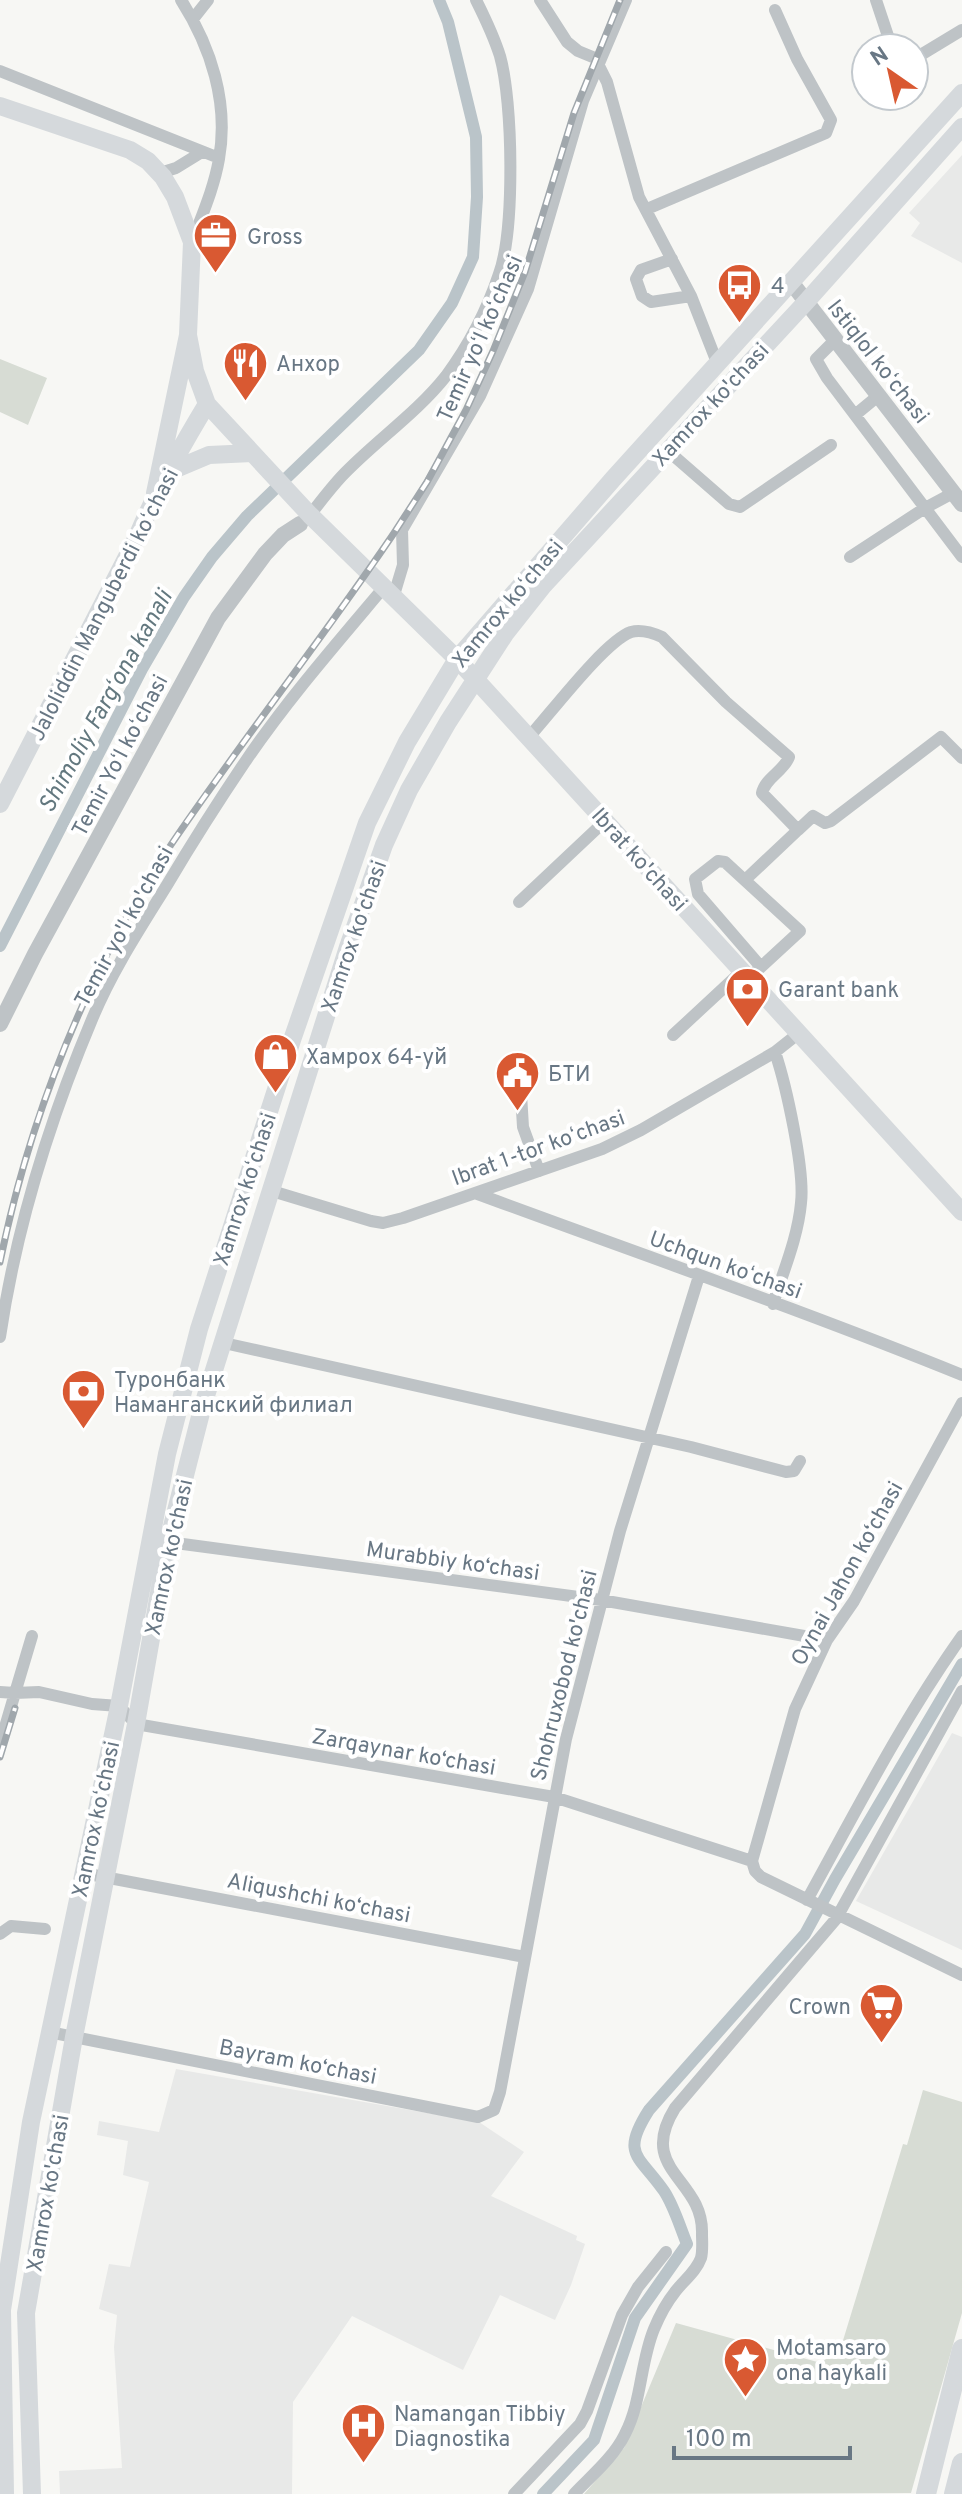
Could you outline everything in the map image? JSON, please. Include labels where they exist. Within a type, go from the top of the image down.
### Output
[{"type":"main road","name":"Xamrox koʻchasi","points":[[5,2494],[1,2309],[31,2122],[119,1706],[167,1454],[199,1329],[292,1040],[367,823],[407,742],[457,659],[613,479],[962,93]]},
{"type":"main road","points":[[0,106],[130,150],[160,173],[175,197],[192,242],[188,335],[155,493]]},
{"type":"main road","name":"Xamrox ko'chasi","points":[[32,2494],[26,2313],[74,2037],[136,1724],[168,1542],[203,1405],[348,947],[384,845],[409,790],[476,679],[505,634],[543,586],[806,302],[962,127]]},
{"type":"main road","points":[[188,335],[195,371],[207,404]]},
{"type":"main road","name":"Ibrat ko'chasi","points":[[207,404],[257,458],[305,520],[389,590],[751,972],[799,1033],[962,1212]]},
{"type":"main road","name":"Jaloliddin Manguberdi koʻchasi","points":[[0,804],[137,537],[155,493],[171,471],[207,404]]},
{"type":"main road","points":[[171,471],[209,455],[257,458]]},
{"type":"main road","points":[[1,2309],[26,2313]]},
{"type":"main road","points":[[926,2494],[962,2349]]},
{"type":"main road","points":[[954,2494],[962,2463]]},
{"type":"street","points":[[181,0],[193,19],[217,78],[221,120],[219,158],[192,242]]},
{"type":"street","points":[[193,19],[208,0]]},
{"type":"street","points":[[305,520],[341,477],[430,394],[447,374],[475,332],[500,272],[506,241],[509,190],[507,114],[500,59],[476,0]]},
{"type":"street","points":[[540,0],[573,48],[596,61],[607,82],[639,197],[691,296],[718,365]]},
{"type":"street","name":"Temir yoʻl koʻchasi","points":[[389,590],[403,565],[402,530],[480,396],[528,289],[596,61],[626,0]]},
{"type":"street","points":[[876,0],[887,32]]},
{"type":"street","points":[[647,209],[826,133],[830,127],[831,120],[797,59],[775,10]]},
{"type":"street","points":[[930,49],[962,30]]},
{"type":"street","points":[[0,71],[219,158]]},
{"type":"street","points":[[160,173],[202,152]]},
{"type":"street","points":[[672,259],[641,270],[636,279],[639,291],[651,302],[691,296]]},
{"type":"street","name":"Istiqlol koʻchasi","points":[[791,282],[958,499]]},
{"type":"street","points":[[835,340],[816,359],[962,557]]},
{"type":"street","points":[[855,415],[878,396]]},
{"type":"street","points":[[667,450],[729,504],[740,507],[831,445]]},
{"type":"street","points":[[850,557],[925,508],[958,499]]},
{"type":"street","name":"Temir Yoʻl koʻchasi","points":[[0,1024],[218,618],[265,554],[283,535],[305,520]]},
{"type":"street","name":"Temir yo'l ko'chasi","points":[[0,1337],[11,1277],[41,1161],[93,1017],[112,978],[245,762],[292,698],[389,590]]},
{"type":"street","points":[[529,737],[612,644],[632,632],[650,631],[662,637],[726,702],[787,753],[787,763],[764,785],[762,793],[798,830]]},
{"type":"street","points":[[745,880],[813,816],[825,823],[831,821],[941,737],[962,758]]},
{"type":"street","points":[[519,902],[605,821]]},
{"type":"street","points":[[673,1035],[751,972],[800,931],[725,862],[718,861],[697,877],[698,894],[751,972]]},
{"type":"street","name":"Ibrat 1-tor koʻchasi","points":[[272,1191],[383,1223],[403,1218],[602,1149],[641,1130],[775,1052],[799,1033]]},
{"type":"street","points":[[773,1304],[799,1219],[802,1183],[782,1072],[775,1052]]},
{"type":"street","points":[[521,1094],[523,1127],[539,1171]]},
{"type":"street","name":"Uchqun koʻchasi","points":[[475,1193],[773,1304],[847,1328],[962,1375]]},
{"type":"street","points":[[233,1227],[258,1236]]},
{"type":"street","name":"Shohruxobod ko'chasi","points":[[500,2092],[566,1739],[601,1600],[699,1276]]},
{"type":"street","points":[[224,1343],[691,1447],[786,1472],[794,1471],[800,1461]]},
{"type":"street","name":"Oynai Jahon ko‘chasi","points":[[752,1861],[795,1709],[827,1640],[854,1601],[962,1403]]},
{"type":"street","name":"Murabbiy ko‘chasi","points":[[168,1542],[601,1600],[827,1640]]},
{"type":"street","points":[[0,1744],[32,1636]]},
{"type":"street","points":[[809,1901],[895,1742],[935,1674],[962,1636]]},
{"type":"street","points":[[574,2494],[613,2453],[625,2434],[655,2326],[675,2292],[701,2258],[703,2229],[698,2210],[664,2155],[661,2143],[666,2123],[675,2108],[835,1914],[962,1691]]},
{"type":"street","points":[[0,1692],[39,1692],[92,1704],[119,1706],[136,1724]]},
{"type":"street","name":"Zarqaynar ko‘chasi","points":[[136,1724],[554,1797],[752,1861]]},
{"type":"street","points":[[752,1861],[761,1877],[962,1975]]},
{"type":"street","name":"Aliqushchi ko‘chasi","points":[[83,1873],[525,1957]]},
{"type":"street","points":[[0,1934],[11,1926],[45,1929]]},
{"type":"street","name":"Bayram ko‘chasi","points":[[49,2032],[478,2117],[494,2110],[500,2092]]},
{"type":"street","points":[[514,2494],[580,2424],[622,2315],[638,2287],[666,2252]]},
{"type":"shaded area","points":[[962,155],[962,263],[911,236],[920,223],[909,213]]},
{"type":"shaded area","points":[[0,359],[47,378],[28,425],[0,412]]},
{"type":"shaded area","points":[[952,1733],[962,1737],[962,1950],[856,1901]]},
{"type":"shaded area","points":[[176,2069],[479,2122],[524,2152],[491,2196],[577,2236],[576,2240],[585,2244],[555,2320],[500,2295],[463,2370],[352,2316],[293,2402],[292,2494],[60,2494],[59,2471],[122,2468],[114,2347],[117,2315],[99,2309],[109,2264],[130,2267],[149,2182],[123,2175],[128,2141],[97,2135],[99,2121],[159,2132]]},
{"type":"shaded area","points":[[923,2090],[962,2102],[962,2313],[911,2493],[584,2494],[624,2448],[676,2323],[821,2363],[841,2347],[903,2144],[907,2145]]},
{"type":"waterway","name":"Shimoliy Fargʻona kanali","points":[[0,946],[142,669],[184,597],[212,557],[247,516],[419,350],[452,303],[473,257],[477,197],[476,137],[448,22],[439,0]]},
{"type":"waterway","points":[[543,2494],[594,2440],[635,2318],[687,2244],[668,2197],[636,2154],[634,2146],[640,2125],[649,2110],[805,1934],[962,1664]]},
{"type":"railway","points":[[0,1262],[21,1175],[48,1090],[81,1008],[121,927],[147,881],[192,815],[394,533],[427,482],[466,410],[525,272],[574,113],[620,0]]},
{"type":"railway","points":[[0,1757],[15,1708]]},
{"type":"place","name":"Gross","points":[[216,275]]},
{"type":"place","name":"4","points":[[740,324]]},
{"type":"place","name":"Анхор","points":[[245,402]]},
{"type":"place","name":"Garant bank","points":[[747,1028]]},
{"type":"place","name":"Хамрох 64-уй","points":[[275,1095]]},
{"type":"place","name":"БТИ","points":[[517,1112]]},
{"type":"place","name":"Туронбанк Наманганский филиал","points":[[83,1431]]},
{"type":"place","name":"Crown","points":[[882,2045]]},
{"type":"place","name":"Motamsaro ona haykali","points":[[745,2399]]},
{"type":"place","name":"Namangan Tibbiy Diagnostika","points":[[363,2465]]}]
